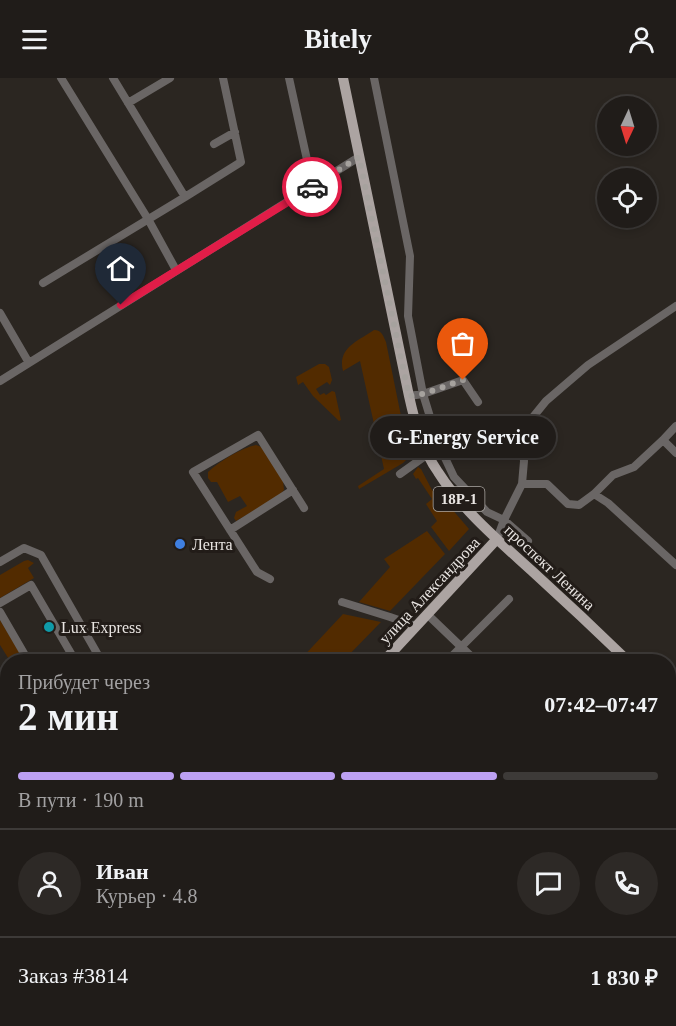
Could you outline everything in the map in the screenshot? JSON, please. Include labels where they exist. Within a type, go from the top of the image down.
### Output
[{"type":"main road","name":"проспект Ленина","points":[[343,78],[409,396],[417,430],[426,451],[450,489],[497,539],[620,654]]},
{"type":"main road","name":"улица Александрова","points":[[390,654],[497,539]]},
{"type":"street","points":[[61,78],[148,219],[176,270]]},
{"type":"street","points":[[113,78],[185,197]]},
{"type":"street","points":[[129,103],[170,78]]},
{"type":"street","points":[[43,283],[241,162],[223,78]]},
{"type":"street","points":[[289,78],[313,187]]},
{"type":"street","points":[[374,78],[410,256],[408,316],[423,394],[438,443],[454,477],[487,512],[504,520],[528,541]]},
{"type":"street","points":[[214,144],[235,132]]},
{"type":"street","points":[[0,381],[359,157]]},
{"type":"street","points":[[497,539],[522,484],[524,461],[520,433],[546,401],[588,365],[676,306]]},
{"type":"street","points":[[1,316],[29,363]]},
{"type":"street","points":[[409,396],[423,394],[463,380],[478,402]]},
{"type":"street","points":[[522,484],[548,484],[568,504],[579,505],[613,475],[634,467],[676,426]]},
{"type":"street","points":[[270,579],[257,572],[193,472],[258,435],[304,508]]},
{"type":"street","points":[[663,440],[676,453]]},
{"type":"street","points":[[399,474],[438,443]]},
{"type":"street","points":[[230,530],[293,490]]},
{"type":"street","points":[[594,494],[608,503],[676,565]]},
{"type":"street","points":[[0,562],[24,548],[40,555],[97,654]]},
{"type":"street","points":[[0,603],[31,585],[71,654]]},
{"type":"street","points":[[454,654],[509,599]]},
{"type":"street","points":[[342,602],[416,626]]},
{"type":"street","points":[[0,612],[24,654]]},
{"type":"street","points":[[427,614],[468,654]]},
{"type":"shaded area","points":[[374,330],[381,332],[386,342],[410,452],[403,463],[359,489],[358,486],[384,469],[360,361],[343,371],[342,363],[343,356],[350,346]]},
{"type":"shaded area","points":[[319,364],[329,367],[332,380],[330,385],[327,382],[316,389],[320,395],[335,392],[341,420],[339,421],[313,396],[303,382],[298,385],[296,377]]},
{"type":"shaded area","points":[[256,445],[264,448],[283,481],[284,490],[278,497],[236,521],[234,518],[236,512],[247,506],[240,496],[228,502],[217,482],[211,482],[208,478],[208,472],[231,456]]},
{"type":"shaded area","points":[[418,467],[432,490],[445,501],[469,529],[449,551],[431,527],[437,521],[426,504],[432,499],[413,474]]},
{"type":"shaded area","points":[[427,531],[445,554],[390,611],[359,602],[390,567],[384,559]]},
{"type":"shaded area","points":[[28,560],[34,563],[28,568],[34,578],[0,598],[0,575]]},
{"type":"shaded area","points":[[343,614],[381,622],[350,654],[306,654]]},
{"type":"shaded area","points":[[0,620],[20,654],[6,654],[0,645]]},
{"type":"way so far","points":[[312,187],[359,157],[409,396],[423,394],[463,380]]},
{"type":"place","name":"G-Energy Service","points":[[463,380]]},
{"type":"place","name":"Лента","points":[[180,544]]},
{"type":"place","name":"Lux Express","points":[[49,627]]},
{"type":"route","points":[[121,305],[312,187]]}]
